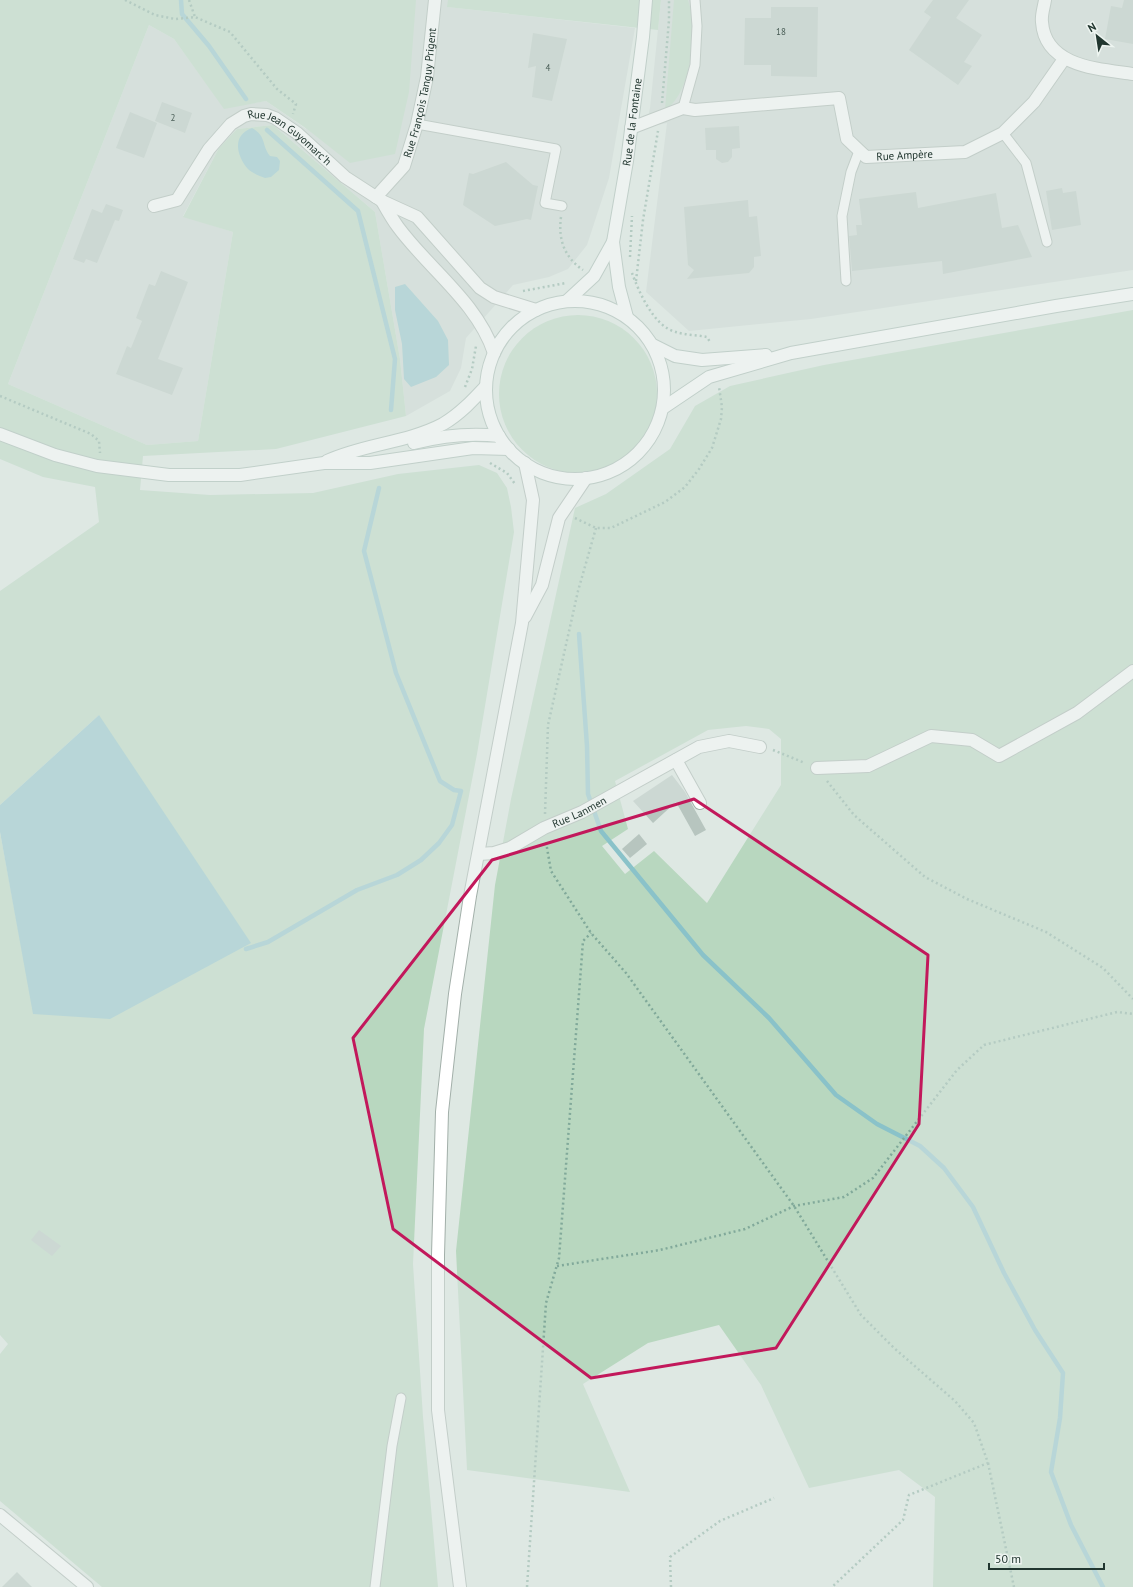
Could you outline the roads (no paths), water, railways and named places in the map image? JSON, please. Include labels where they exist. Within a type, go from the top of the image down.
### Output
[{"type":"street","name":"Rue François Tanguy Prigent","points":[[379,199],[404,166],[417,124],[428,77],[435,0]]},
{"type":"street","name":"Rue de la Fontaine","points":[[628,317],[619,287],[613,242],[644,37],[646,0]]},
{"type":"street","points":[[1045,0],[1042,22],[1048,42],[1064,59],[1098,69],[1133,74]]},
{"type":"street","name":"Rue Ampère","points":[[859,151],[866,157],[965,152],[1003,133],[1034,102],[1064,59]]},
{"type":"street","points":[[631,128],[678,111],[839,98],[847,139],[859,151]]},
{"type":"street","name":"Rue Jean Guyomarc'h","points":[[154,206],[177,200],[219,135],[231,124],[244,116],[259,114],[267,115],[275,118],[297,133],[345,177],[379,199],[417,217],[480,288],[488,294],[536,310]]},
{"type":"street","name":"Rue Jean Guyomarc'h","points":[[379,199],[398,227],[482,325],[494,353]]},
{"type":"street","name":"Rue de la Fontaine","points":[[567,301],[594,276],[613,242]]},
{"type":"street","points":[[653,345],[674,356],[702,360],[791,353],[1056,306],[1133,294]]},
{"type":"street","points":[[567,301],[588,301],[609,307],[628,317],[642,330],[653,345],[661,365],[664,386],[662,408],[655,429],[643,447],[627,462],[608,473],[586,478],[558,476],[544,473],[525,463],[509,449],[499,436],[489,409],[486,386],[494,353],[505,335],[519,321],[536,310],[551,304],[567,301]]},
{"type":"street","points":[[662,408],[709,377],[791,353]]},
{"type":"street","points":[[324,463],[345,453],[424,432],[443,424],[462,411],[486,386]]},
{"type":"street","points":[[0,434],[54,455],[98,466],[169,476],[206,476],[269,472],[324,463],[370,463],[473,448],[509,449]]},
{"type":"street","points":[[350,463],[369,454],[430,439],[470,435],[499,436]]},
{"type":"street","points":[[460,1587],[438,1410],[438,1255],[443,1104],[455,994],[478,854],[522,623],[533,500],[525,463]]},
{"type":"street","points":[[522,623],[542,585],[559,518],[586,478]]},
{"type":"street","points":[[817,768],[868,766],[931,736],[972,740],[999,756],[1077,713],[1133,671]]},
{"type":"street","name":"Rue Lanmen","points":[[478,854],[494,853],[510,848],[544,828],[582,812],[699,747],[729,741],[760,746]]},
{"type":"street","points":[[676,760],[700,803]]},
{"type":"street","points":[[0,1515],[87,1587]]},
{"type":"lane","points":[[678,111],[695,65],[697,26],[695,0]]},
{"type":"lane","points":[[417,124],[556,149],[545,203],[562,206]]},
{"type":"lane","points":[[1003,133],[1026,163],[1047,242]]},
{"type":"lane","points":[[846,281],[842,216],[851,172],[859,151]]},
{"type":"lane","points":[[375,1587],[392,1446],[401,1398]]},
{"type":"water","points":[[252,128],[260,134],[270,156],[277,157],[280,161],[279,170],[271,177],[265,178],[252,172],[244,164],[241,158],[238,146],[239,140],[241,135]]},
{"type":"water","points":[[405,284],[438,321],[448,340],[449,365],[436,377],[411,387],[404,379],[402,344],[395,310],[395,287]]},
{"type":"water","points":[[99,715],[251,943],[110,1019],[33,1014],[0,832],[0,805]]},
{"type":"waterway","points":[[181,0],[182,14],[209,46],[246,99]]},
{"type":"waterway","points":[[267,130],[358,211],[395,359],[391,410]]},
{"type":"waterway","points":[[246,949],[268,942],[357,890],[397,875],[421,860],[439,843],[452,825],[461,791],[454,790],[440,781],[396,673],[364,551],[379,488]]},
{"type":"waterway","points":[[579,634],[587,746],[588,794],[601,831],[703,955],[769,1018],[836,1095],[877,1124],[920,1146],[944,1168],[973,1207],[1004,1273],[1035,1330],[1063,1373],[1060,1418],[1051,1472],[1071,1525],[1103,1587]]}]
